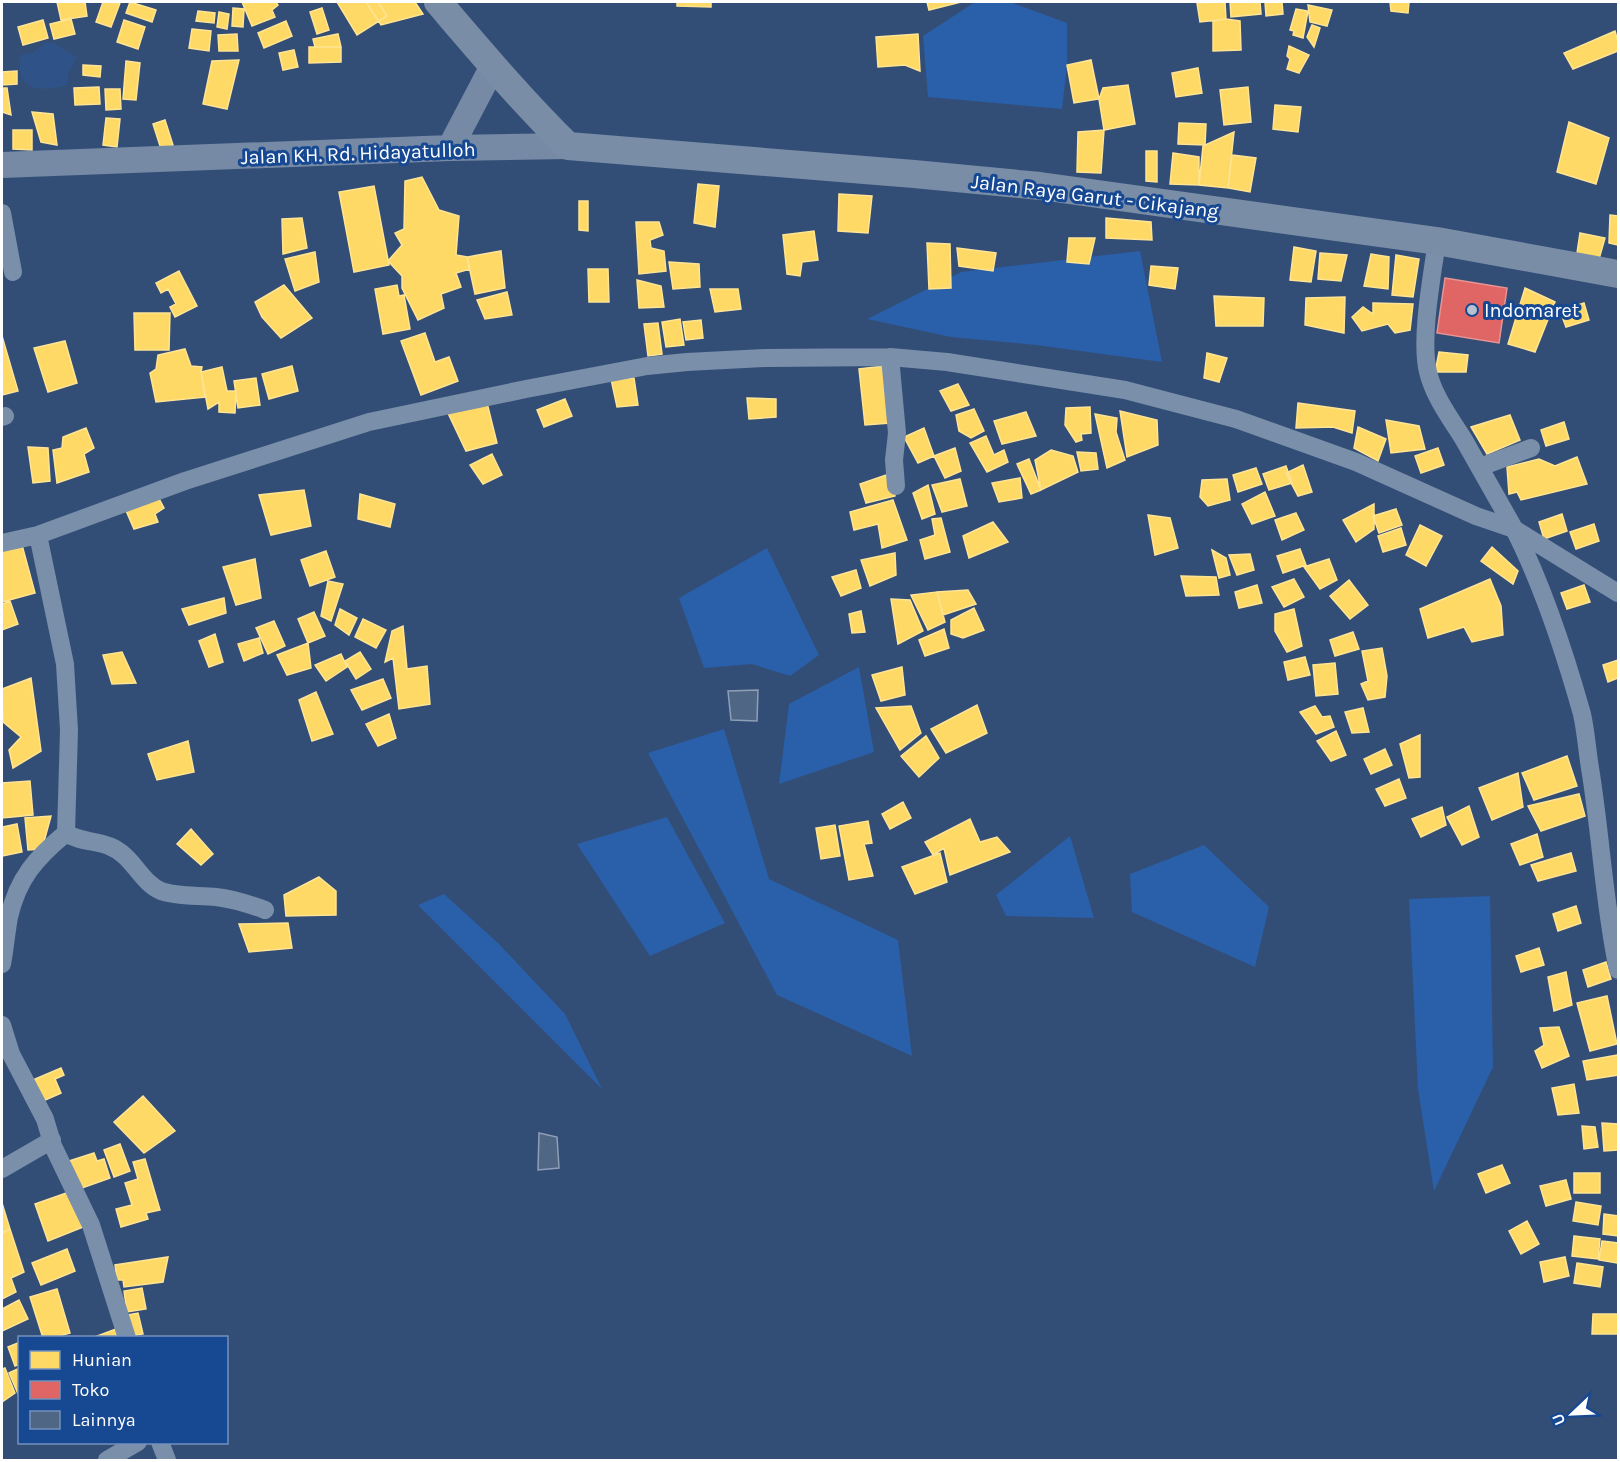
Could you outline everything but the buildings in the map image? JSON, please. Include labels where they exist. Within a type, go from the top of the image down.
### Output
[{"type":"main road","points":[[438,2],[493,66],[568,146]]},
{"type":"main road","points":[[450,148],[493,66]]},
{"type":"main road","name":"Jalan KH. Rd. Hidayatulloh","points":[[2,165],[450,148],[568,146]]},
{"type":"main road","name":"Jalan Raya Garut - Cikajang","points":[[568,146],[1040,186],[1437,242],[1618,274]]},
{"type":"street","points":[[2,213],[14,272]]},
{"type":"street","points":[[1437,242],[1427,332],[1428,371],[1436,394],[1514,529],[1555,630],[1582,717],[1608,914],[1618,970]]},
{"type":"street","points":[[890,357],[897,433],[894,460],[896,486]]},
{"type":"street","points":[[2,543],[38,535],[185,481],[369,422],[526,389],[647,366],[677,363],[766,358],[890,357],[947,362],[1125,390],[1204,409],[1356,462],[1476,516],[1514,529],[1618,593]]},
{"type":"street","points":[[1480,467],[1531,448]]},
{"type":"street","points":[[2,964],[9,918],[21,881],[40,856],[66,833],[69,730],[65,664],[38,535]]},
{"type":"street","points":[[66,833],[73,838],[109,846],[124,854],[146,879],[162,891],[217,897],[265,910]]},
{"type":"street","points":[[2,1025],[11,1053],[45,1119],[52,1140],[92,1225],[126,1336]]},
{"type":"street","points":[[2,1169],[52,1140]]},
{"type":"street","points":[[107,1461],[136,1444]]},
{"type":"street","points":[[160,1444],[167,1461]]},
{"type":"shaded area","points":[[975,2],[1010,2],[1067,23],[1067,65],[1062,109],[928,97],[923,36]]},
{"type":"shaded area","points":[[45,43],[53,43],[77,57],[68,73],[67,85],[56,88],[37,88],[26,83],[22,78],[19,59],[23,54],[33,53]]},
{"type":"shaded area","points":[[1140,251],[1162,362],[1036,345],[951,337],[867,319],[961,272]]},
{"type":"shaded area","points":[[767,548],[819,655],[790,676],[752,664],[704,668],[679,598]]},
{"type":"shaded area","points":[[859,667],[874,752],[779,784],[789,704]]},
{"type":"shaded area","points":[[724,729],[769,879],[898,940],[912,1056],[777,995],[648,753]]},
{"type":"shaded area","points":[[667,817],[725,923],[650,956],[577,844]]},
{"type":"shaded area","points":[[1070,836],[1094,918],[1006,916],[996,895]]},
{"type":"shaded area","points":[[1204,845],[1269,907],[1255,967],[1132,912],[1130,874]]},
{"type":"shaded area","points":[[444,894],[498,943],[565,1014],[602,1089],[418,905]]},
{"type":"shaded area","points":[[1490,896],[1493,1067],[1434,1191],[1418,1089],[1409,899]]},
{"type":"place","name":"Indomaret","points":[[1472,310]]}]
